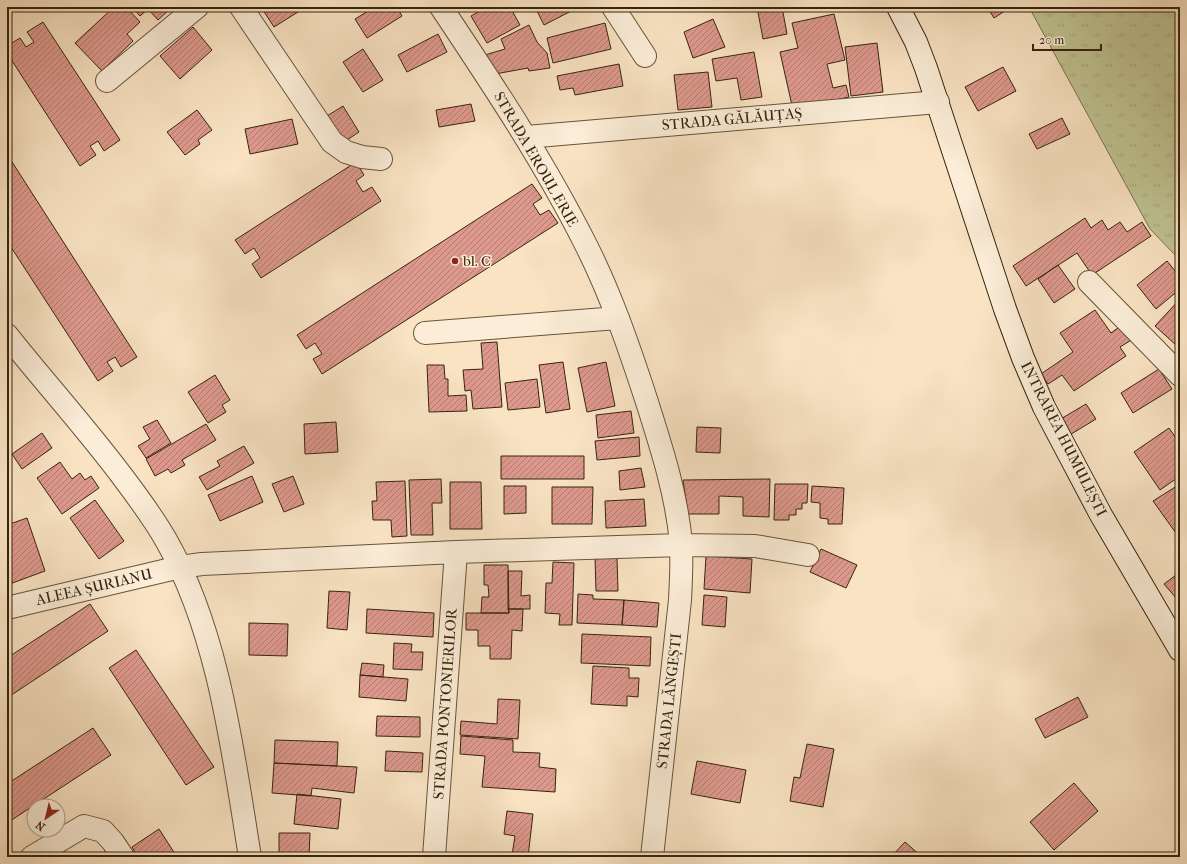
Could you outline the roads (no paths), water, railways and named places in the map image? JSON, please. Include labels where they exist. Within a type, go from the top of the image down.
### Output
[{"type":"street","points":[[107,81],[197,7]]},
{"type":"street","points":[[240,7],[332,142],[346,152],[381,159]]},
{"type":"street","name":"STRADA EROUL ERIE","points":[[441,7],[526,137],[562,199],[587,247],[618,318],[657,434],[674,503],[681,545]]},
{"type":"street","points":[[613,7],[645,56]]},
{"type":"street","name":"INTRAREA HUMULEȘTI","points":[[898,7],[916,42],[938,102],[1005,309],[1023,358],[1044,407],[1101,515],[1180,650]]},
{"type":"street","name":"STRADA GĂLĂUȚAȘ","points":[[526,137],[938,102]]},
{"type":"street","points":[[1089,282],[1180,374]]},
{"type":"street","points":[[425,333],[618,318]]},
{"type":"street","points":[[7,335],[80,422],[151,514],[180,567],[204,628],[222,697],[250,857]]},
{"type":"street","points":[[180,567],[202,564],[456,552],[681,545],[754,546],[808,554]]},
{"type":"street","name":"STRADA LĂNGEȘTI","points":[[652,857],[680,600],[681,545]]},
{"type":"street","name":"STRADA PONTONIERILOR","points":[[434,857],[456,552]]},
{"type":"street","name":"ALEEA ȘURIANU","points":[[7,608],[180,567]]},
{"type":"street","points":[[32,857],[84,826],[103,831],[113,842],[123,857]]},
{"type":"place","name":"bl. C","points":[[455,261]]}]
